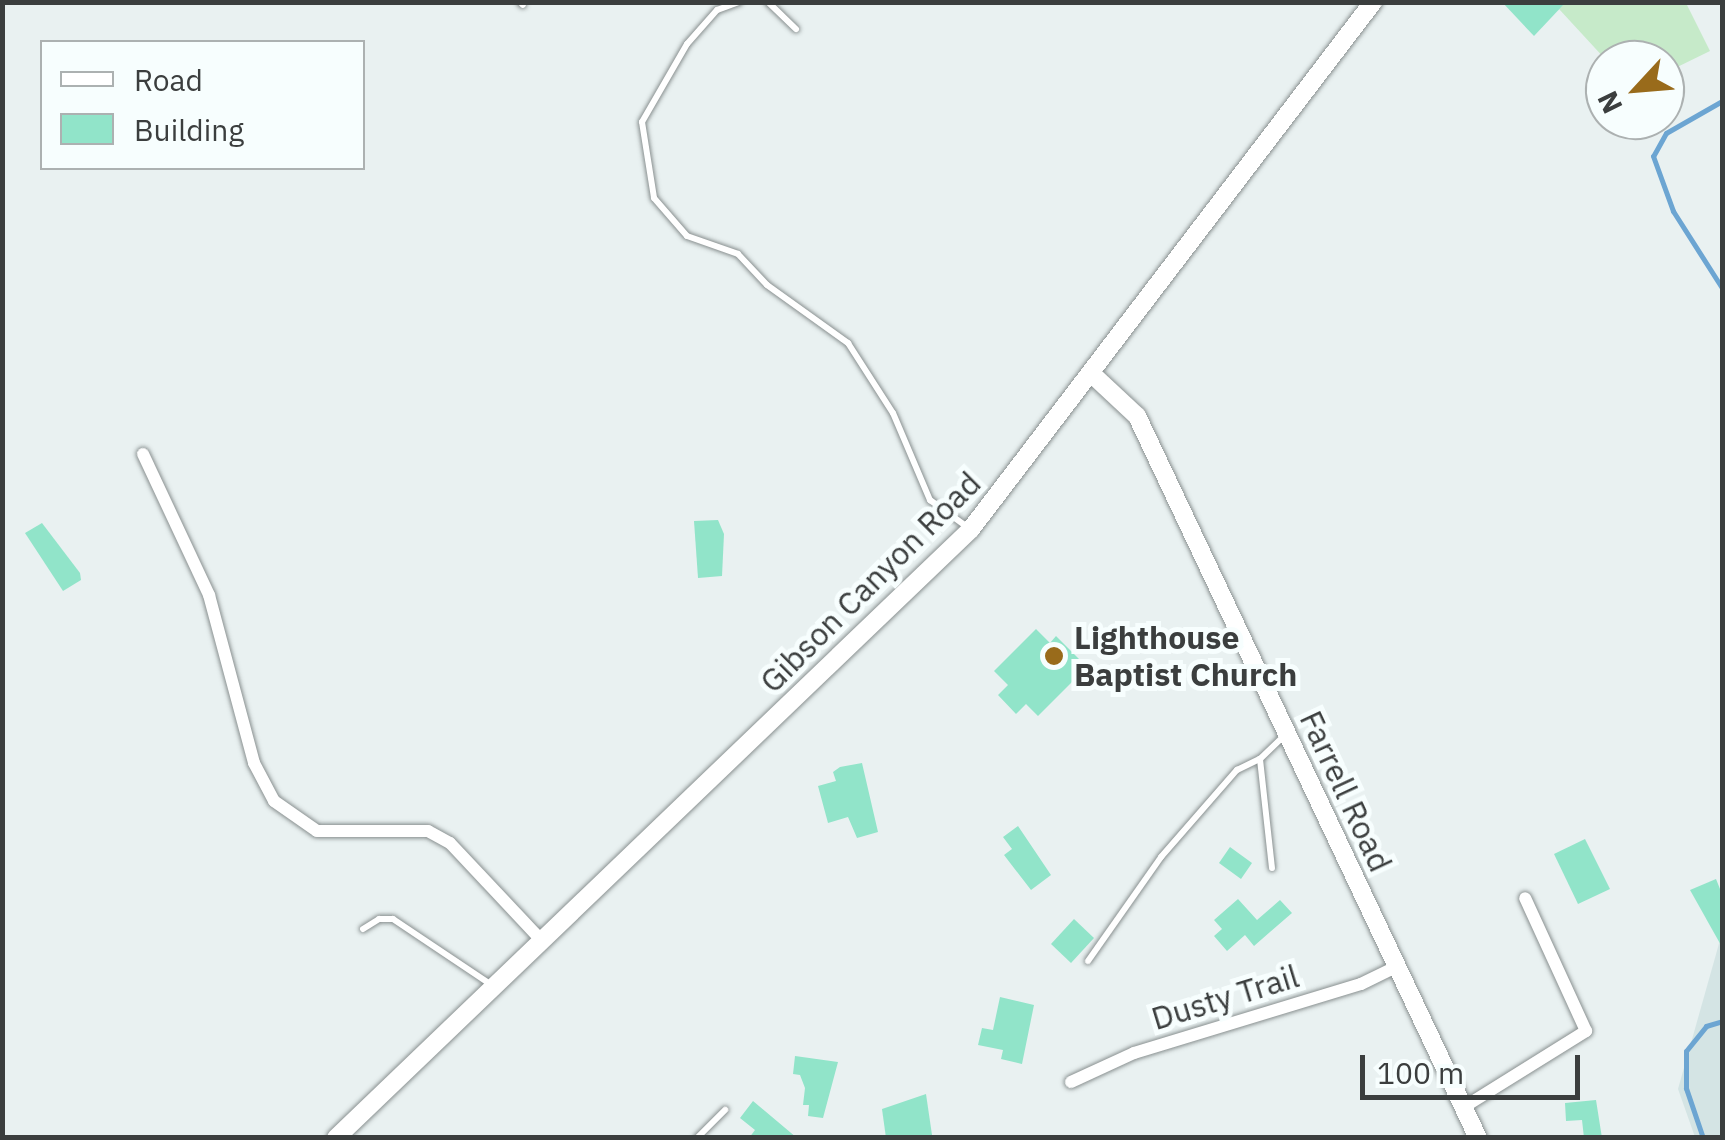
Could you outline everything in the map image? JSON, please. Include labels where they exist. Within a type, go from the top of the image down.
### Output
[{"type":"main road","name":"Gibson Canyon Road","points":[[336,1137],[971,529],[1093,375],[1157,279],[1373,2]]},
{"type":"main road","name":"Farrell Road","points":[[1093,375],[1137,416],[1478,1138]]},
{"type":"street","points":[[142,454],[209,595],[254,763],[274,801],[318,831],[428,831],[450,843],[542,941]]},
{"type":"street","points":[[1464,1108],[1586,1031],[1525,898]]},
{"type":"street","name":"Dusty Trail","points":[[1071,1082],[1134,1053],[1362,984],[1396,967]]},
{"type":"lane","points":[[739,2],[717,10],[687,44],[642,122],[654,198],[687,236],[738,254],[767,286],[848,343],[893,413],[930,500],[971,529]]},
{"type":"lane","points":[[768,2],[796,29]]},
{"type":"lane","points":[[1088,961],[1161,857],[1237,770],[1260,759],[1286,736]]},
{"type":"lane","points":[[1260,759],[1272,868]]},
{"type":"lane","points":[[363,930],[379,918],[393,919],[494,987]]},
{"type":"lane","points":[[697,1138],[725,1110]]},
{"type":"shaded area","points":[[1722,933],[1722,1137],[1695,1137],[1678,1089]]},
{"type":"green space","points":[[1565,3],[1686,3],[1710,51],[1685,63],[1685,40],[1588,40],[1559,9]]},
{"type":"building","points":[[1502,2],[1566,2],[1534,36]]},
{"type":"building","points":[[718,520],[724,534],[722,576],[698,578],[694,521]]},
{"type":"building","points":[[42,523],[80,573],[81,580],[63,591],[25,533]]},
{"type":"building","points":[[1036,629],[1050,643],[1056,636],[1087,667],[1038,716],[1026,704],[1016,714],[998,695],[1008,685],[994,671]]},
{"type":"building","points":[[862,763],[878,832],[857,838],[848,817],[828,823],[818,786],[836,781],[833,772],[840,767]]},
{"type":"building","points":[[1018,826],[1051,875],[1031,890],[1004,855],[1012,849],[1003,837]]},
{"type":"building","points":[[1585,839],[1610,889],[1578,904],[1554,854]]},
{"type":"building","points":[[1230,847],[1252,863],[1241,879],[1219,863]]},
{"type":"building","points":[[1716,879],[1722,894],[1722,947],[1690,890]]},
{"type":"building","points":[[1238,899],[1257,920],[1280,900],[1292,913],[1254,946],[1245,935],[1227,951],[1214,936],[1222,929],[1214,920]]},
{"type":"building","points":[[1074,919],[1094,938],[1071,963],[1051,944]]},
{"type":"building","points":[[1000,997],[1034,1005],[1022,1064],[1001,1059],[1003,1050],[978,1045],[982,1028],[993,1030]]},
{"type":"building","points":[[795,1056],[838,1062],[823,1118],[808,1116],[809,1105],[803,1105],[805,1088],[800,1075],[793,1074]]},
{"type":"building","points":[[926,1094],[932,1135],[886,1138],[882,1109]]},
{"type":"building","points":[[1596,1100],[1602,1138],[1584,1138],[1582,1120],[1566,1121],[1565,1103]]},
{"type":"building","points":[[753,1101],[797,1138],[749,1138],[755,1130],[740,1118]]},
{"type":"waterway","points":[[1722,101],[1666,133],[1653,156],[1673,211],[1722,288]]},
{"type":"waterway","points":[[1703,1138],[1686,1088],[1686,1051],[1706,1026],[1722,1021]]},
{"type":"place","name":"Lighthouse Baptist Church","points":[[1054,656]]}]
